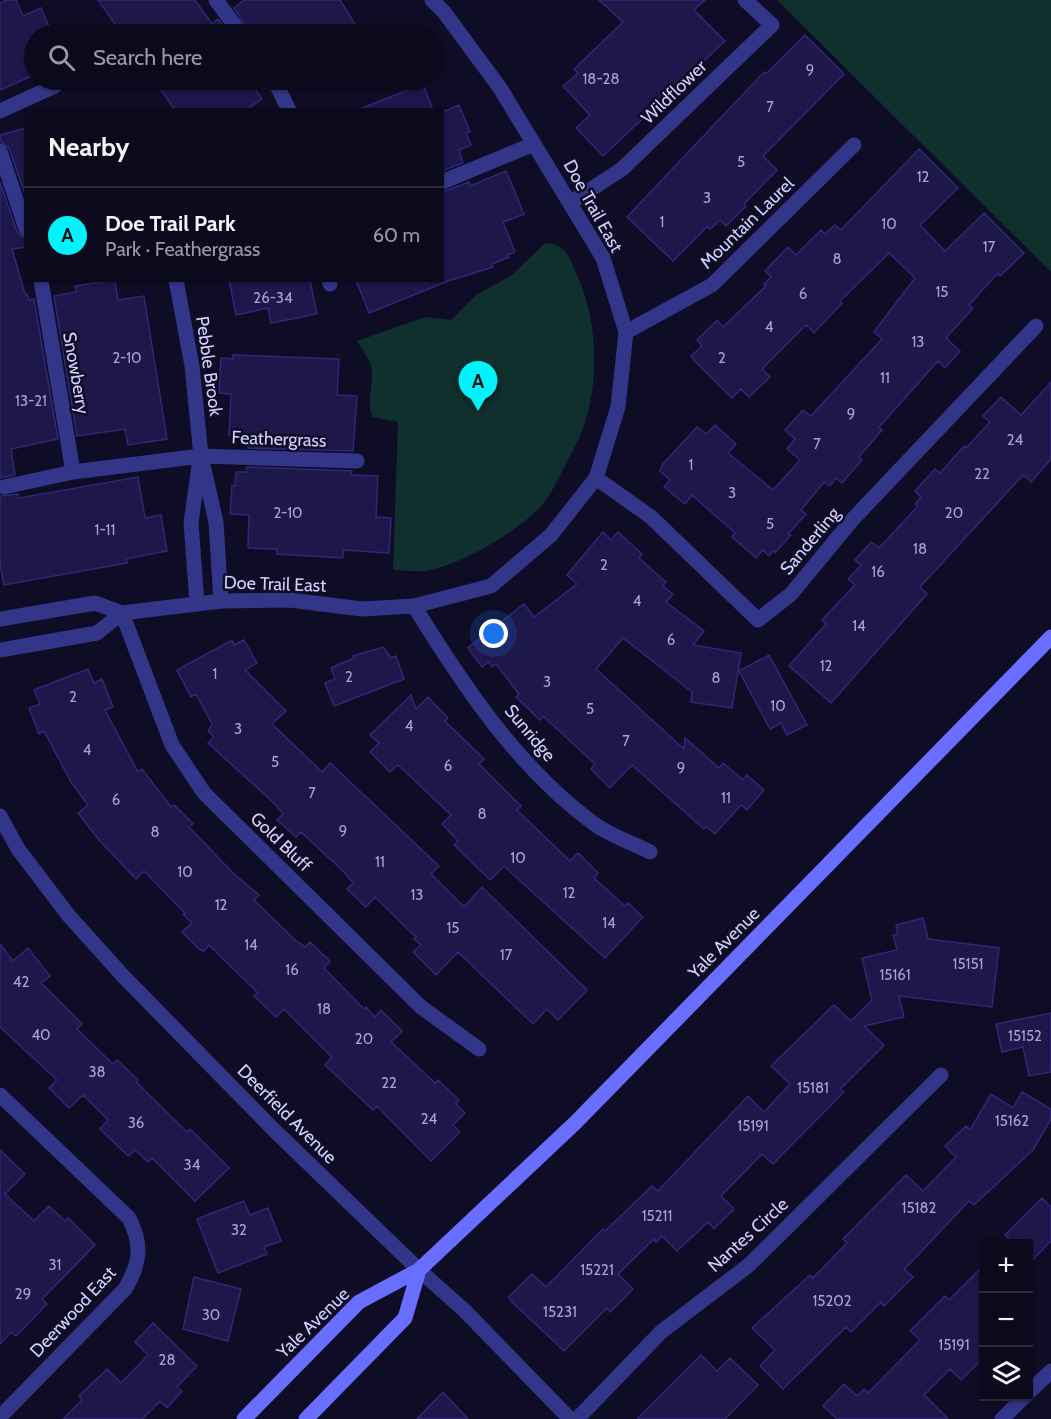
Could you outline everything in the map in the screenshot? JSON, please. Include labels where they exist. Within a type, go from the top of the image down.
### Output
[{"type":"main road","name":"Yale Avenue","points":[[244,1419],[360,1302],[419,1270],[575,1123],[1051,637]]},
{"type":"main road","points":[[306,1419],[405,1318],[419,1270]]},
{"type":"street","points":[[216,0],[234,24]]},
{"type":"street","name":"Doe Trail East","points":[[0,620],[95,603],[122,613],[221,601],[290,600],[362,609],[414,606],[491,586],[551,535],[596,478],[618,407],[626,332],[603,258],[500,88],[444,12],[432,0]]},
{"type":"street","name":"Wildflower","points":[[570,203],[622,169],[772,25],[745,0]]},
{"type":"street","points":[[0,111],[46,90]]},
{"type":"street","points":[[279,90],[288,108]]},
{"type":"street","points":[[444,181],[534,144]]},
{"type":"street","name":"Mountain Laurel","points":[[626,332],[712,285],[854,145]]},
{"type":"street","points":[[0,151],[24,223]]},
{"type":"street","name":"Snowberry","points":[[41,282],[73,472]]},
{"type":"street","name":"Pebble Brook","points":[[176,282],[192,366],[201,456],[216,522],[221,601]]},
{"type":"street","name":"Sanderling","points":[[596,478],[651,517],[758,620],[791,594],[853,519],[1036,326]]},
{"type":"street","points":[[4,487],[73,472],[201,456]]},
{"type":"street","name":"Pebble Brook","points":[[197,603],[191,523],[201,456]]},
{"type":"street","name":"Feathergrass","points":[[201,456],[357,461]]},
{"type":"street","name":"Sunridge","points":[[414,606],[452,666],[527,765],[594,824],[650,852]]},
{"type":"street","points":[[0,650],[97,633],[122,613]]},
{"type":"street","name":"Gold Bluff","points":[[122,613],[172,745],[204,793],[421,1007],[479,1048]]},
{"type":"street","name":"Deerfield Avenue","points":[[0,816],[18,849],[69,916],[124,977],[274,1130],[419,1270],[465,1311],[570,1419]]},
{"type":"street","name":"Nantes Circle","points":[[577,1419],[661,1332],[749,1265],[941,1076]]},
{"type":"street","name":"Deerwood East","points":[[0,1095],[129,1218],[137,1234],[140,1251],[136,1271],[125,1290],[0,1417]]},
{"type":"street","points":[[1033,1389],[1051,1371]]},
{"type":"street","points":[[1002,1419],[1020,1401]]},
{"type":"green space","points":[[777,0],[1051,0],[1051,272]]},
{"type":"green space","points":[[545,243],[563,249],[572,263],[584,293],[593,332],[592,393],[579,439],[543,504],[506,535],[459,561],[444,566],[421,571],[393,570],[398,422],[373,417],[370,404],[371,366],[357,341],[425,317],[451,320],[476,295],[511,276]]},
{"type":"building","points":[[16,0],[23,16],[41,8],[48,24],[24,24],[24,79],[0,90],[0,3]]},
{"type":"building","points":[[98,0],[195,0],[212,24],[115,24]]},
{"type":"building","points":[[244,0],[340,0],[355,24],[244,24],[234,8]]},
{"type":"building","points":[[599,0],[705,0],[694,10],[725,41],[603,156],[576,128],[590,115],[563,86],[578,73],[574,69],[623,22]]},
{"type":"building","points":[[218,19],[222,24],[212,24]]},
{"type":"building","points":[[805,35],[844,74],[763,156],[777,170],[744,204],[746,206],[726,226],[720,220],[710,229],[708,226],[673,261],[627,217],[764,72],[766,74]]},
{"type":"building","points":[[161,90],[256,90],[262,99],[249,108],[174,108]]},
{"type":"building","points":[[408,90],[425,90],[432,108],[362,108]]},
{"type":"building","points":[[459,105],[470,132],[466,133],[471,145],[459,150],[463,163],[444,170],[444,111]]},
{"type":"building","points":[[24,129],[24,191],[9,148],[0,141],[0,135]]},
{"type":"building","points":[[919,149],[958,188],[920,225],[945,251],[984,213],[1024,253],[1000,276],[998,273],[969,305],[973,308],[946,338],[960,351],[945,368],[938,361],[879,427],[882,430],[859,457],[862,460],[842,483],[836,478],[830,486],[824,482],[801,510],[806,514],[775,553],[773,551],[769,556],[763,550],[756,558],[732,537],[735,533],[692,495],[685,504],[664,487],[670,480],[660,471],[663,464],[697,427],[706,434],[715,425],[736,444],[728,453],[773,490],[800,460],[787,449],[795,439],[785,430],[803,410],[811,416],[882,339],[874,332],[915,278],[889,253],[840,301],[842,303],[814,333],[806,325],[762,369],[770,377],[749,397],[741,389],[732,398],[694,360],[691,356],[702,346],[697,340],[717,320],[723,327],[766,286],[764,284],[771,277],[765,271],[788,247],[796,255],[821,230],[825,234],[835,225],[841,230]]},
{"type":"building","points":[[506,171],[524,214],[503,222],[515,252],[492,264],[493,267],[448,281],[369,313],[357,282],[444,282],[444,191],[469,182],[470,186]]},
{"type":"building","points":[[0,182],[17,232],[24,237],[24,247],[12,249],[25,294],[29,300],[34,299],[58,439],[11,449],[15,475],[0,478]]},
{"type":"building","points":[[115,282],[118,300],[144,296],[167,439],[128,445],[125,429],[77,436],[54,296],[76,292],[75,286]]},
{"type":"building","points":[[229,282],[310,282],[317,314],[271,323],[268,308],[236,315]]},
{"type":"building","points":[[233,355],[339,359],[337,395],[357,396],[353,451],[248,448],[249,436],[229,435],[231,394],[219,393],[221,358],[233,359]]},
{"type":"building","points":[[1051,382],[1051,459],[1031,482],[1023,475],[920,587],[927,594],[831,703],[789,666],[826,624],[822,620],[855,585],[848,579],[861,565],[855,560],[871,542],[879,548],[918,506],[915,504],[921,497],[915,491],[935,469],[940,473],[990,422],[983,416],[1001,397],[1021,415]]},
{"type":"building","points":[[247,467],[352,471],[351,475],[378,476],[376,517],[391,518],[389,553],[343,550],[343,558],[277,554],[277,549],[248,548],[249,515],[230,514],[232,486],[235,486],[236,472],[246,472]]},
{"type":"building","points":[[138,477],[145,518],[161,515],[167,551],[126,559],[127,563],[4,585],[0,565],[0,496],[18,494],[19,498]]},
{"type":"building","points":[[603,532],[611,540],[618,532],[642,554],[639,558],[666,582],[663,586],[673,594],[666,602],[704,631],[693,645],[741,653],[732,708],[691,702],[692,692],[623,638],[596,669],[684,749],[685,738],[719,768],[723,763],[743,780],[747,775],[764,790],[747,810],[741,805],[715,834],[707,827],[704,829],[632,765],[610,788],[591,769],[595,764],[543,716],[540,720],[516,697],[519,694],[496,664],[492,667],[489,662],[482,667],[468,648],[524,604],[534,617],[577,584],[567,575]]},
{"type":"building","points":[[232,640],[234,645],[244,640],[257,663],[245,670],[286,711],[272,724],[322,772],[330,763],[439,866],[431,874],[464,907],[482,887],[587,990],[558,1020],[547,1009],[533,1024],[458,952],[436,975],[413,952],[421,945],[414,939],[416,937],[375,897],[366,907],[347,889],[353,883],[343,871],[301,832],[296,837],[277,820],[283,814],[275,804],[208,743],[214,737],[208,731],[212,724],[196,694],[191,697],[177,670]]},
{"type":"building","points":[[383,647],[391,658],[396,656],[404,679],[334,706],[325,683],[335,679],[331,668],[354,658],[353,656]]},
{"type":"building","points":[[769,655],[807,725],[787,735],[781,723],[770,729],[739,671]]},
{"type":"building","points":[[88,669],[94,683],[102,679],[113,707],[105,710],[138,772],[142,769],[171,807],[174,805],[193,824],[189,827],[235,875],[259,895],[254,900],[294,939],[305,947],[310,942],[330,961],[324,968],[364,1009],[366,1007],[375,1017],[381,1010],[402,1031],[391,1042],[435,1083],[438,1080],[459,1100],[456,1104],[465,1113],[453,1125],[460,1132],[431,1161],[377,1106],[373,1110],[325,1065],[332,1057],[284,1009],[276,1017],[254,996],[258,993],[209,945],[204,951],[199,949],[182,932],[192,923],[183,914],[185,913],[144,871],[136,879],[99,840],[78,813],[88,805],[71,782],[44,731],[39,734],[29,708],[40,704],[34,690]]},
{"type":"building","points":[[411,695],[416,709],[428,697],[448,718],[445,721],[484,759],[479,764],[521,806],[517,810],[570,861],[578,853],[598,873],[594,878],[625,906],[628,903],[643,917],[605,958],[504,866],[490,880],[454,845],[458,841],[442,824],[451,815],[398,765],[390,772],[370,752],[379,743],[370,735]]},
{"type":"building","points":[[923,918],[928,939],[999,948],[992,1007],[899,996],[904,1017],[864,1026],[884,1045],[840,1089],[844,1092],[773,1164],[762,1154],[721,1196],[734,1209],[714,1229],[708,1222],[677,1251],[662,1236],[656,1242],[654,1239],[618,1274],[633,1289],[610,1312],[607,1308],[564,1351],[511,1301],[509,1297],[532,1274],[546,1287],[603,1229],[605,1231],[652,1186],[658,1191],[748,1096],[764,1112],[790,1084],[771,1066],[834,1005],[851,1021],[872,1000],[862,958],[897,950],[893,935],[898,934],[896,925]]},
{"type":"building","points":[[0,944],[13,961],[28,948],[50,976],[41,983],[82,1024],[77,1029],[113,1064],[117,1060],[187,1132],[190,1129],[229,1168],[195,1201],[152,1158],[148,1162],[135,1150],[128,1156],[100,1129],[108,1120],[83,1095],[69,1108],[49,1088],[57,1080],[0,1027]]},
{"type":"building","points":[[1051,1013],[1051,1072],[1029,1076],[1023,1047],[1002,1052],[996,1024]]},
{"type":"building","points":[[1022,1092],[1051,1109],[1051,1119],[1033,1150],[974,1205],[969,1201],[904,1269],[913,1277],[884,1306],[881,1302],[851,1332],[846,1327],[783,1389],[760,1366],[775,1350],[752,1328],[810,1275],[813,1278],[847,1243],[843,1239],[906,1175],[923,1191],[956,1157],[945,1146],[966,1126],[970,1130],[991,1094],[1013,1108]]},
{"type":"building","points":[[0,1150],[25,1174],[5,1194],[34,1221],[49,1206],[65,1221],[68,1218],[95,1245],[42,1299],[47,1304],[16,1336],[11,1332],[0,1344]]},
{"type":"building","points":[[1042,1198],[1051,1207],[1051,1241],[1033,1260],[1033,1239],[1009,1239],[1005,1235]]},
{"type":"building","points":[[244,1201],[250,1215],[268,1208],[281,1241],[264,1247],[267,1254],[218,1273],[197,1219]]},
{"type":"building","points":[[979,1270],[979,1362],[961,1380],[950,1369],[924,1395],[948,1419],[837,1419],[823,1406],[844,1384],[857,1396],[864,1389],[868,1393],[920,1340],[910,1331],[945,1296],[949,1300]]},
{"type":"building","points":[[194,1277],[241,1289],[228,1341],[183,1329]]},
{"type":"building","points":[[153,1323],[197,1366],[177,1387],[182,1391],[167,1408],[160,1401],[142,1419],[63,1419],[82,1400],[79,1396],[107,1369],[121,1383],[148,1355],[135,1342]]},
{"type":"building","points":[[701,1355],[717,1371],[730,1358],[758,1385],[725,1419],[637,1419]]},
{"type":"building","points":[[443,1392],[468,1419],[417,1419]]},
{"type":"place","name":"Doe Trail Park","points":[[478,411]]}]
